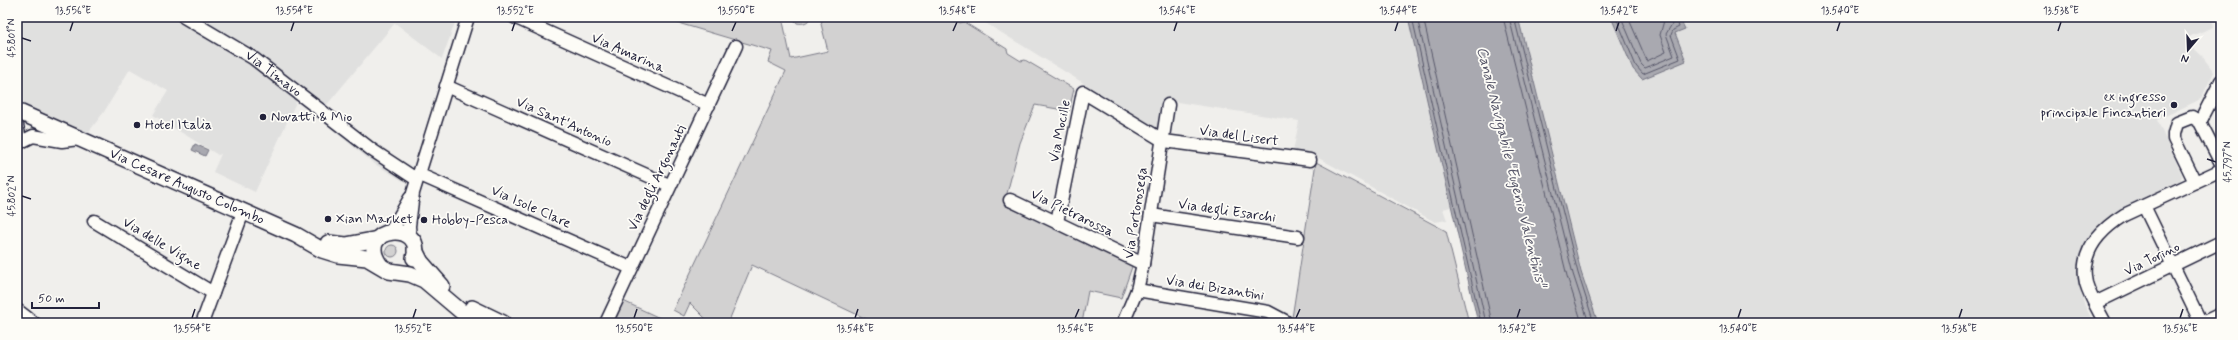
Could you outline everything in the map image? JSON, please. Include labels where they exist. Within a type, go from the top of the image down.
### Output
[{"type":"main road","name":"Via Cesare Augusto Colombo","points":[[17,111],[296,235],[322,250],[338,255],[367,258],[389,271],[400,271],[424,280],[463,313],[482,323]]},
{"type":"main road","points":[[380,265],[374,252],[378,239],[391,231],[405,234],[413,244],[421,262],[448,292],[467,305],[503,323]]},
{"type":"main road","name":"Via Cesare Augusto Colombo","points":[[296,235],[338,245],[359,244],[378,239]]},
{"type":"main road","points":[[400,271],[409,266],[415,256],[413,244]]},
{"type":"street","name":"Via Timavo","points":[[184,17],[253,58],[372,150],[417,177]]},
{"type":"street","points":[[413,244],[409,226],[413,193],[468,17]]},
{"type":"street","name":"Via Amarina","points":[[514,17],[709,106]]},
{"type":"street","name":"Via degli Argonauti","points":[[606,323],[736,46]]},
{"type":"street","points":[[2200,122],[2221,81]]},
{"type":"street","name":"Via Sant'Antonio","points":[[446,86],[670,185]]},
{"type":"street","name":"Via Mocille","points":[[1057,222],[1083,92],[1164,140]]},
{"type":"street","name":"Via Portorosega","points":[[1123,323],[1137,290],[1143,264],[1164,140],[1168,105]]},
{"type":"street","points":[[2195,182],[2174,139],[2177,123],[2192,117],[2200,122],[2221,162]]},
{"type":"street","points":[[17,126],[19,130],[17,140]]},
{"type":"street","name":"Via Cesare Augusto Colombo","points":[[17,144],[33,136],[62,141],[79,139]]},
{"type":"street","name":"Via del Lisert","points":[[1164,140],[1310,160]]},
{"type":"street","points":[[2105,323],[2086,284],[2085,265],[2088,251],[2094,240],[2112,222],[2221,170]]},
{"type":"street","name":"Via Isole Clare","points":[[417,177],[631,268]]},
{"type":"street","points":[[391,231],[413,193]]},
{"type":"street","name":"Via Pietrarossa","points":[[1010,200],[1143,264]]},
{"type":"street","points":[[2144,206],[2201,323],[2221,314]]},
{"type":"street","name":"Via delle Vigne","points":[[202,323],[243,212]]},
{"type":"street","name":"Via degli Esarchi","points":[[1151,215],[1298,237]]},
{"type":"street","name":"Via delle Vigne","points":[[94,221],[214,292]]},
{"type":"street","name":"Via Torino","points":[[2095,303],[2221,242]]},
{"type":"street","name":"Via dei Bizantini","points":[[1137,290],[1268,312],[1285,321]]},
{"type":"street","points":[[17,310],[34,323]]},
{"type":"shaded area","points":[[17,17],[457,17],[442,59],[395,23],[325,107],[376,149],[407,168],[403,181],[373,163],[297,100],[255,192],[213,172],[221,154],[218,155],[153,115],[168,91],[130,69],[104,112],[87,134],[17,103]]},
{"type":"shaded area","points":[[658,17],[782,17],[791,59],[828,51],[821,24],[823,17],[950,17],[960,23],[964,22],[1007,49],[1008,53],[1021,61],[1025,60],[1074,89],[1069,111],[1035,105],[1020,143],[1004,205],[1133,264],[1121,298],[1088,291],[1082,323],[875,323],[752,265],[728,323],[710,323],[690,303],[684,316],[673,310],[786,71],[768,62],[772,51]]},
{"type":"shaded area","points":[[792,17],[811,17],[805,23],[797,23]]},
{"type":"shaded area","points":[[976,17],[1409,17],[1451,207],[1443,209],[1447,220],[1435,222],[1313,155],[1293,152],[1299,121],[1164,100],[1158,129]]},
{"type":"shaded area","points":[[1518,17],[2221,17],[2221,20],[2213,22],[2214,27],[2191,36],[2186,41],[2202,56],[2214,72],[2201,99],[2157,120],[2182,175],[2180,182],[2110,217],[2091,236],[2080,254],[2078,279],[2084,304],[2094,323],[1598,323],[1581,272]]},
{"type":"shaded area","points":[[1316,162],[1446,231],[1469,323],[1289,323],[1292,318]]},
{"type":"shaded area","points":[[394,245],[397,246],[397,256],[390,257],[387,256],[386,249],[387,246]]},
{"type":"shaded area","points":[[621,300],[664,320],[663,323],[610,323]]},
{"type":"water","name":"Canale Navigabile \"Eugenio Valentinis\"","points":[[1408,17],[1518,17],[1581,272],[1598,323],[1478,323]]},
{"type":"water","points":[[1611,17],[1679,17],[1685,29],[1675,33],[1686,61],[1642,79],[1633,69]]},
{"type":"water","points":[[195,144],[208,150],[205,156],[192,150]]},
{"type":"place","name":"ex ingresso principale Fincantieri","points":[[2174,105]]},
{"type":"place","name":"Novatti & Mio","points":[[263,117]]},
{"type":"place","name":"Hotel Italia","points":[[137,125]]},
{"type":"place","name":"Xian Market","points":[[328,219]]},
{"type":"place","name":"Hobby-Pesca","points":[[424,220]]}]
